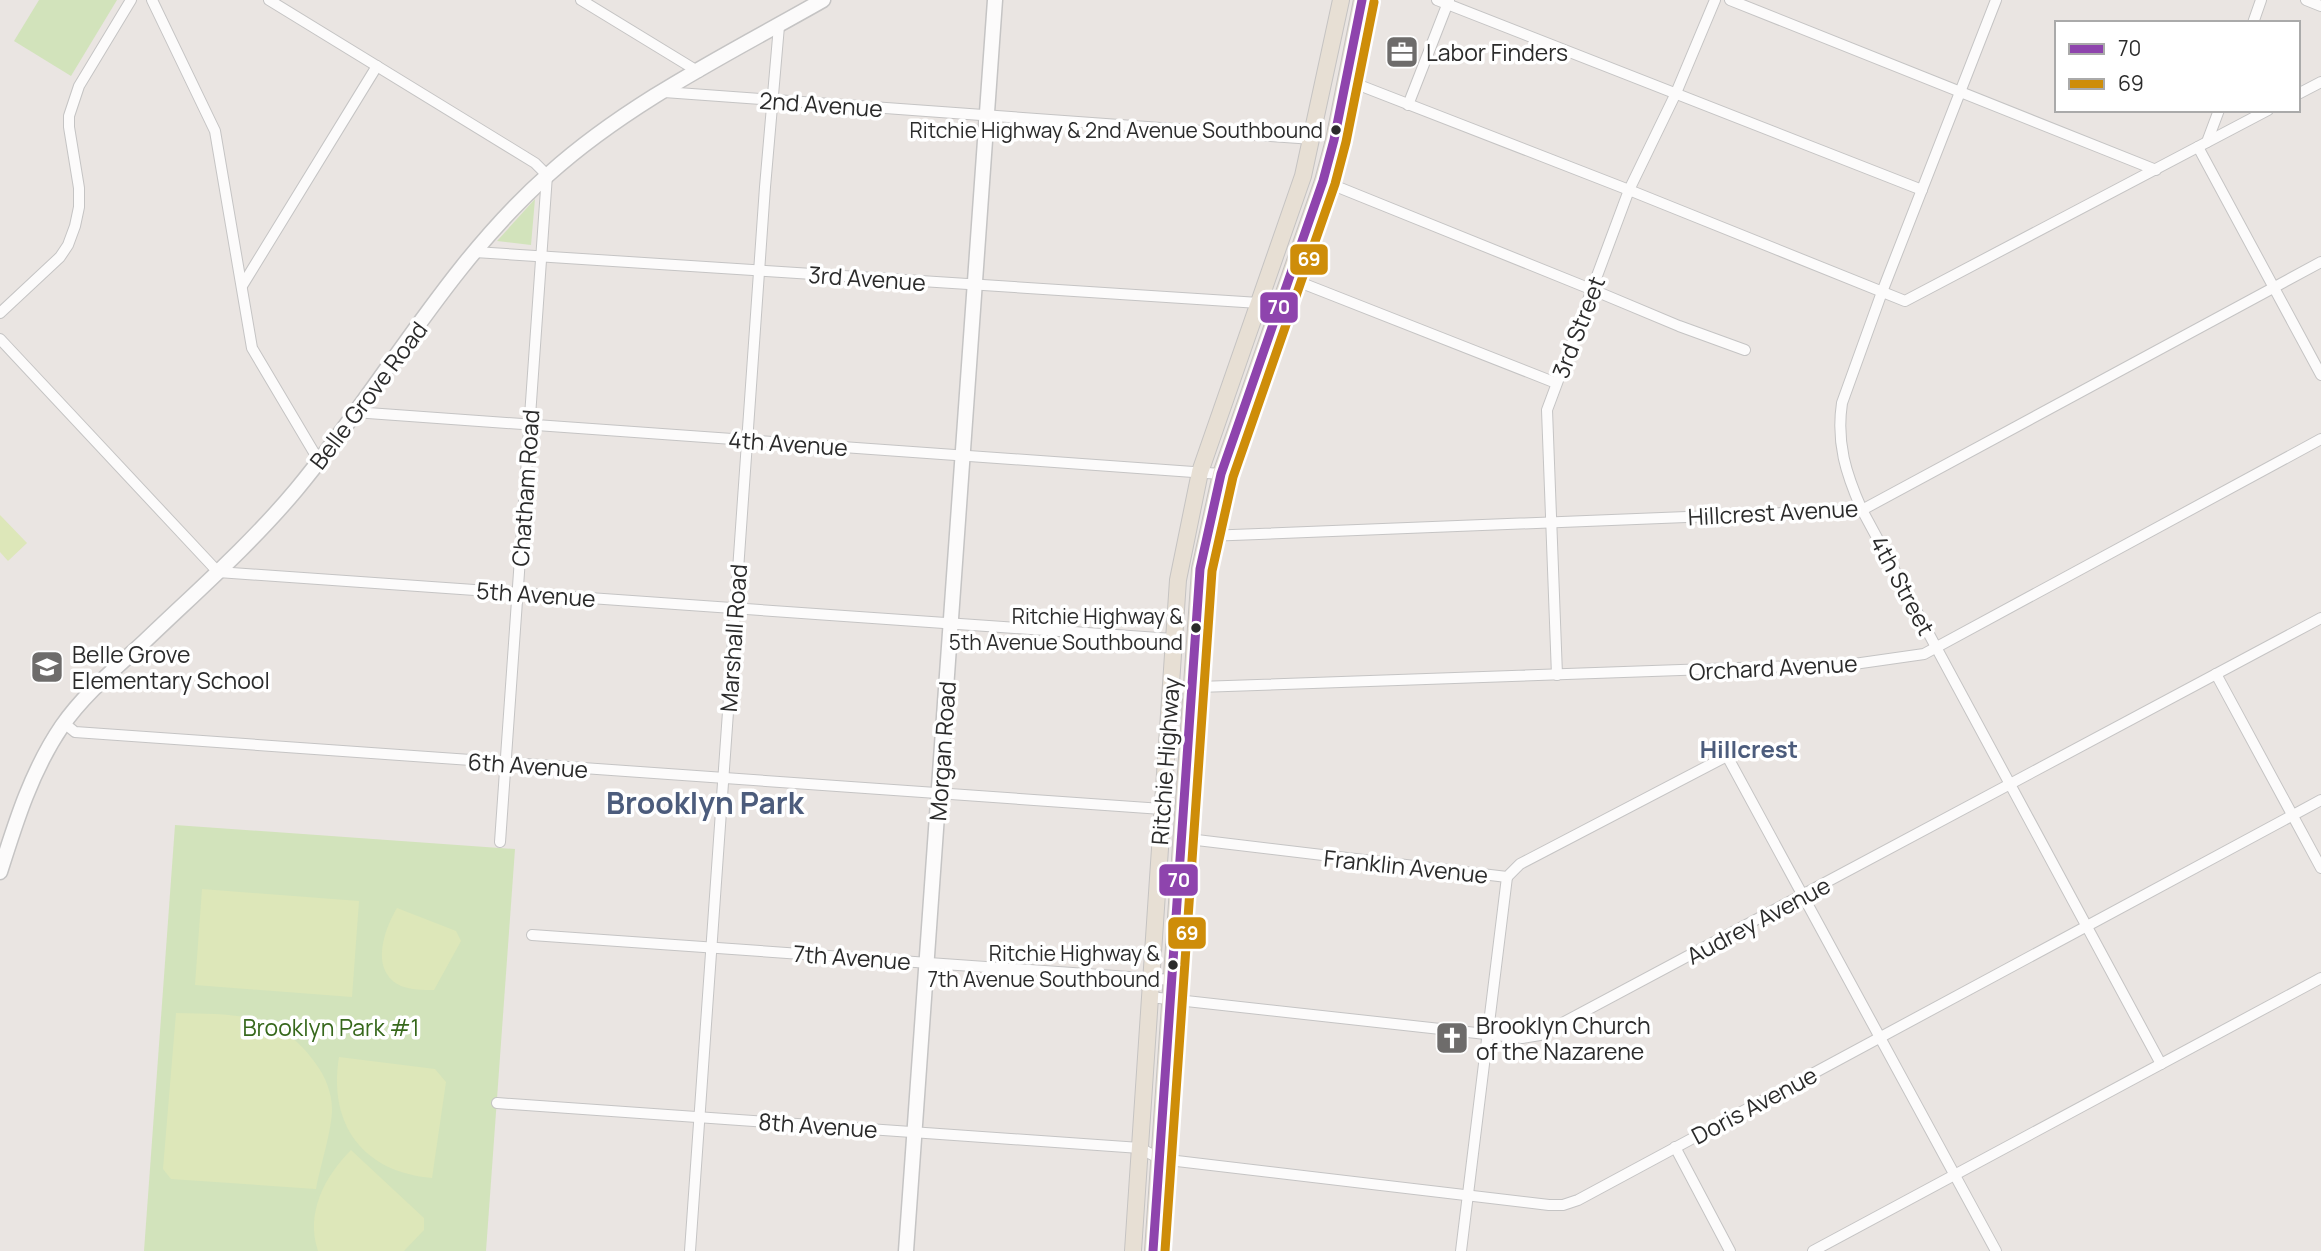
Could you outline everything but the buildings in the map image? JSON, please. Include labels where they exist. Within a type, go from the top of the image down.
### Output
[{"type":"main road","name":"Ritchie Highway","points":[[1133,1251],[1178,580],[1200,472],[1303,176],[1341,0]]},
{"type":"main road","name":"Ritchie Highway","points":[[1153,1251],[1196,600],[1206,536],[1222,474],[1323,181],[1362,0]]},
{"type":"street","points":[[0,313],[60,257],[68,245],[79,207],[79,188],[69,127],[73,100],[131,0]]},
{"type":"street","points":[[152,0],[215,131],[252,348],[319,461]]},
{"type":"street","points":[[269,0],[534,163],[547,175]]},
{"type":"street","points":[[581,0],[699,72]]},
{"type":"street","name":"Belle Grove Road","points":[[0,872],[26,793],[45,752],[64,723],[96,687],[218,572],[295,491],[475,252],[509,212],[576,150],[616,121],[823,0]]},
{"type":"street","name":"Morgan Road","points":[[906,1251],[995,0]]},
{"type":"street","points":[[1437,0],[1448,2],[1922,190]]},
{"type":"street","name":"3rd Street","points":[[1557,675],[1547,410],[1629,190],[1676,93],[1714,0]]},
{"type":"street","points":[[1730,0],[2156,170]]},
{"type":"street","name":"4th Street","points":[[1996,0],[1882,292],[1842,403],[1839,422],[1842,460],[1862,510],[2161,1064]]},
{"type":"street","points":[[2254,21],[2261,0]]},
{"type":"street","points":[[2305,0],[2321,6]]},
{"type":"street","points":[[1408,105],[1448,2]]},
{"type":"street","name":"Marshall Road","points":[[690,1251],[759,271],[779,26]]},
{"type":"street","points":[[242,286],[377,66]]},
{"type":"street","points":[[1346,80],[1905,301],[2264,112]]},
{"type":"street","points":[[2300,93],[2321,82]]},
{"type":"street","name":"2nd Avenue","points":[[664,92],[1313,139]]},
{"type":"street","points":[[2202,145],[2218,112]]},
{"type":"street","points":[[2202,145],[2321,375]]},
{"type":"street","name":"Chatham Road","points":[[500,842],[547,175]]},
{"type":"street","points":[[1323,181],[1679,326],[1745,350]]},
{"type":"street","name":"3rd Avenue","points":[[475,252],[1259,303]]},
{"type":"street","name":"Hillcrest Avenue","points":[[1206,536],[1862,510],[2321,262]]},
{"type":"street","points":[[1289,278],[1556,383]]},
{"type":"street","points":[[0,339],[218,572]]},
{"type":"street","name":"4th Avenue","points":[[354,412],[1222,474]]},
{"type":"street","name":"Orchard Avenue","points":[[1170,688],[1854,664],[1924,654],[2321,439]]},
{"type":"street","name":"5th Avenue","points":[[218,572],[1173,639]]},
{"type":"street","name":"Audrey Avenue","points":[[1150,997],[1522,1038],[1548,1032],[2321,618]]},
{"type":"street","points":[[2216,674],[2321,868]]},
{"type":"street","name":"6th Avenue","points":[[64,723],[75,732],[1162,809]]},
{"type":"street","name":"Franklin Avenue","points":[[1180,838],[1507,877],[1520,864],[1727,755],[1803,895]]},
{"type":"street","name":"Doris Avenue","points":[[1140,1148],[1160,1159],[1563,1205],[1578,1200],[2321,800]]},
{"type":"street","points":[[1461,1251],[1507,877]]},
{"type":"street","points":[[1803,895],[1996,1251]]},
{"type":"street","name":"7th Avenue","points":[[532,935],[1172,980]]},
{"type":"street","points":[[1813,1251],[2321,978]]},
{"type":"street","name":"8th Avenue","points":[[496,1103],[1140,1148]]},
{"type":"street","points":[[1675,1147],[1730,1251]]},
{"type":"green space","points":[[39,0],[117,0],[71,76],[14,41]]},
{"type":"green space","points":[[535,199],[531,245],[497,241]]},
{"type":"green space","points":[[0,515],[27,543],[8,561],[0,552]]},
{"type":"green space","name":"Brooklyn Park #1","points":[[175,825],[515,849],[486,1251],[144,1251]]},
{"type":"green space","points":[[202,889],[359,901],[352,997],[195,985]]},
{"type":"green space","points":[[397,908],[456,931],[461,941],[434,990],[401,986],[385,971],[382,961],[384,938]]},
{"type":"green space","points":[[176,1013],[236,1016],[271,1025],[301,1046],[316,1064],[327,1085],[332,1109],[316,1189],[171,1179],[163,1169]]},
{"type":"green space","points":[[339,1057],[435,1069],[446,1082],[432,1178],[408,1174],[387,1166],[369,1155],[356,1141],[345,1124],[339,1104]]},
{"type":"green space","points":[[351,1150],[424,1218],[424,1230],[404,1251],[318,1251],[314,1223],[320,1196],[333,1171]]},
{"type":"transit line","name":"70","points":[[1153,1251],[1200,569],[1221,474],[1323,181],[1334,140],[1362,0]]},
{"type":"transit line","name":"69","points":[[1165,1251],[1212,571],[1233,477],[1335,184],[1374,2]]},
{"type":"place","name":"Labor Finders","points":[[1402,52]]},
{"type":"place","name":"Ritchie Highway & 2nd Avenue Southbound","points":[[1336,130]]},
{"type":"place","name":"Ritchie Highway & 5th Avenue Southbound","points":[[1196,628]]},
{"type":"place","name":"Belle Grove Elementary School","points":[[47,667]]},
{"type":"place","name":"Ritchie Highway & 7th Avenue Southbound","points":[[1173,965]]},
{"type":"place","name":"Brooklyn Church of the Nazarene","points":[[1452,1038]]},
{"type":"district","name":"Hillcrest","points":[[1749,748]]},
{"type":"district","name":"Brooklyn Park","points":[[705,802]]}]
